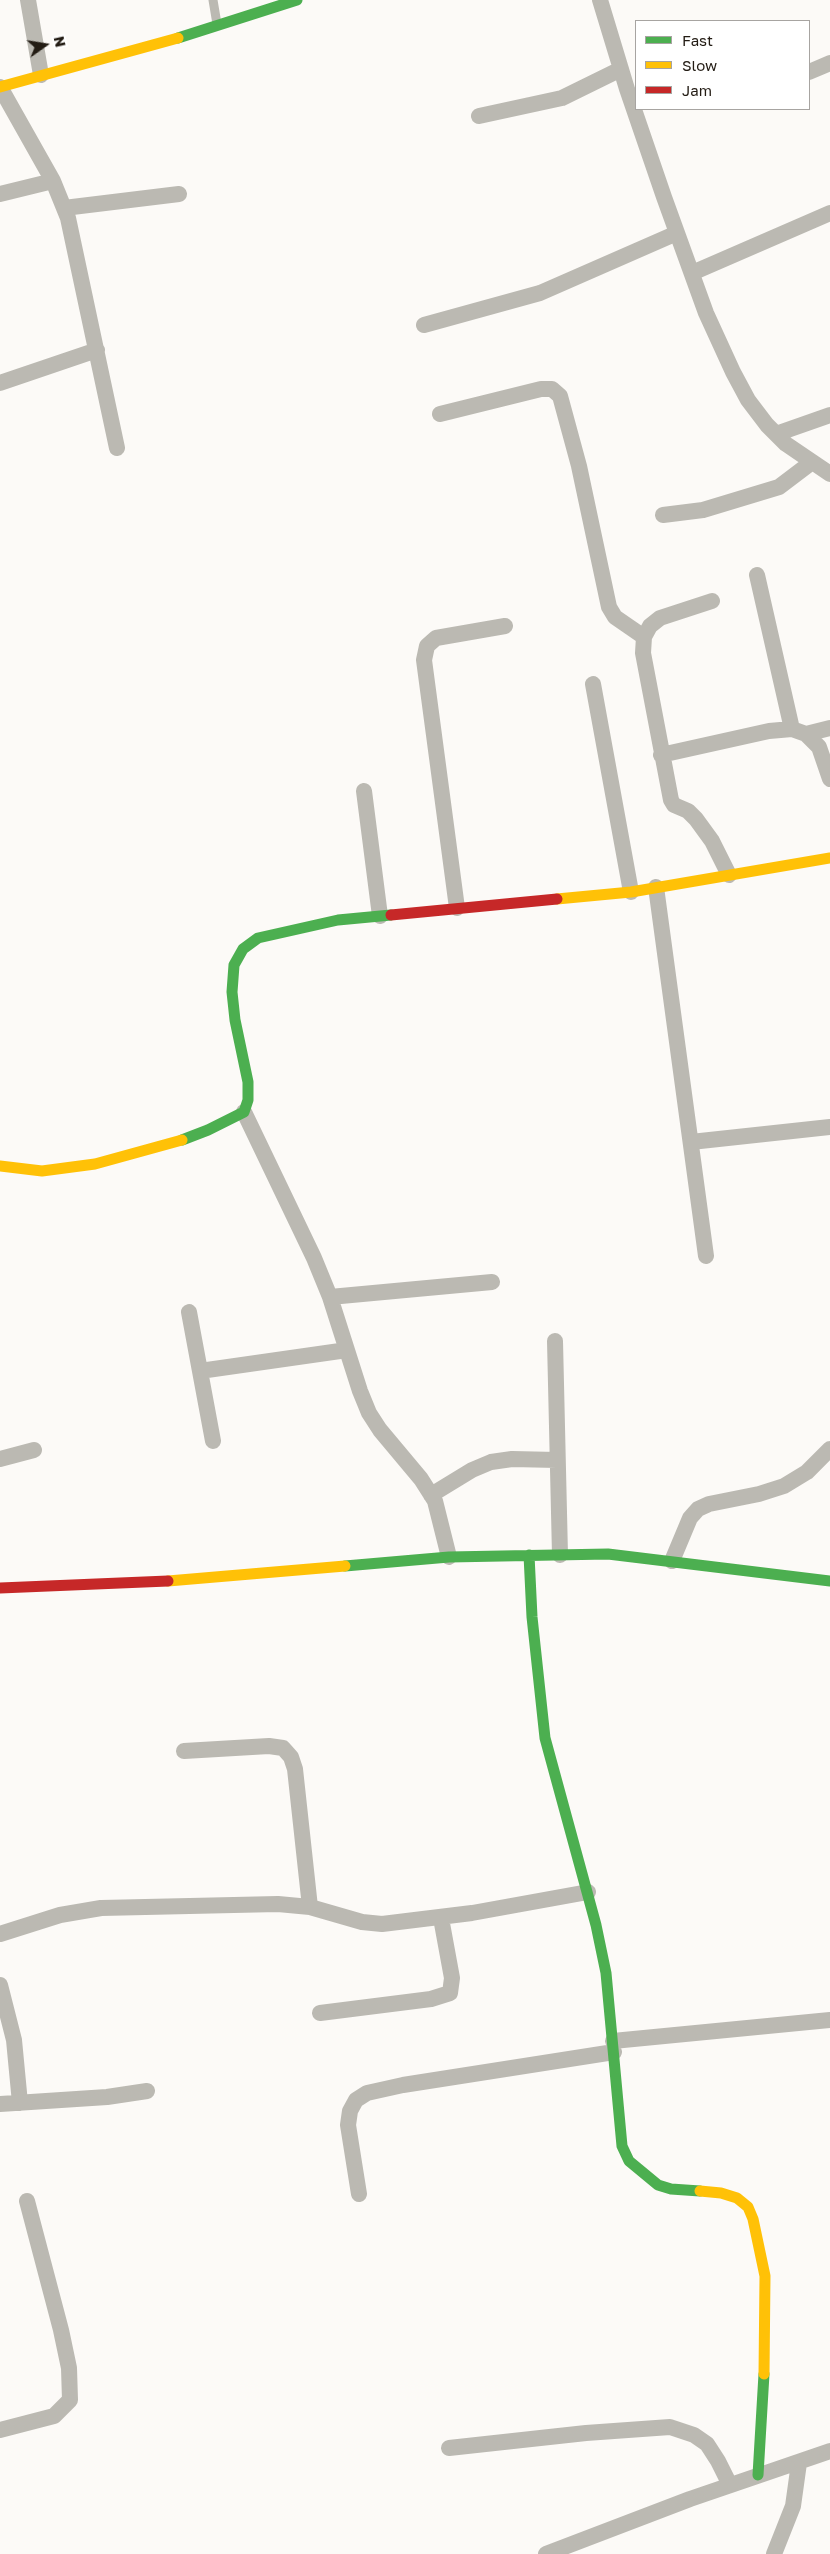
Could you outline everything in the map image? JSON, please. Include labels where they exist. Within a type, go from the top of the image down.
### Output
[{"type":"street","points":[[28,0],[41,75]]},
{"type":"street","points":[[117,448],[76,249],[64,208],[53,181],[0,87],[182,37],[217,24],[297,0]]},
{"type":"street","points":[[600,0],[635,109]]},
{"type":"street","points":[[810,72],[830,63]]},
{"type":"street","points":[[479,116],[562,98],[621,69]]},
{"type":"street","points":[[635,110],[706,313],[733,372],[748,400],[776,434],[830,474]]},
{"type":"street","points":[[0,194],[53,181]]},
{"type":"street","points":[[64,208],[179,194]]},
{"type":"street","points":[[692,273],[830,213]]},
{"type":"street","points":[[424,325],[540,293],[678,233]]},
{"type":"street","points":[[0,383],[97,350]]},
{"type":"street","points":[[440,414],[541,389],[552,389],[560,396],[580,466],[609,608],[615,617],[644,637]]},
{"type":"street","points":[[776,434],[830,415]]},
{"type":"street","points":[[663,515],[703,510],[779,487],[812,462]]},
{"type":"street","points":[[757,575],[799,731],[819,747],[830,779]]},
{"type":"street","points":[[712,601],[660,618],[650,626],[644,637],[644,653],[661,755],[671,800],[674,805],[688,811],[696,818],[712,841],[729,875]]},
{"type":"street","points":[[457,908],[424,660],[428,646],[436,638],[505,626]]},
{"type":"street","points":[[593,684],[631,892]]},
{"type":"street","points":[[661,755],[799,731],[830,728]]},
{"type":"street","points":[[364,791],[380,916]]},
{"type":"street","points":[[0,1166],[42,1171],[95,1164],[170,1144],[217,1126],[244,1112],[248,1100],[248,1082],[240,1049],[232,992],[234,965],[243,949],[258,938],[338,920],[631,892],[830,858]]},
{"type":"street","points":[[656,888],[706,1256]]},
{"type":"street","points":[[244,1112],[292,1209],[330,1297],[369,1413],[380,1430],[413,1468],[431,1495],[443,1526],[449,1557]]},
{"type":"street","points":[[691,1142],[830,1127]]},
{"type":"street","points":[[330,1297],[492,1282]]},
{"type":"street","points":[[189,1312],[213,1440]]},
{"type":"street","points":[[555,1341],[560,1555]]},
{"type":"street","points":[[200,1371],[347,1350]]},
{"type":"street","points":[[672,1561],[690,1518],[698,1509],[709,1504],[760,1494],[784,1486],[802,1476],[830,1449]]},
{"type":"street","points":[[0,1459],[34,1450]]},
{"type":"street","points":[[431,1495],[472,1470],[491,1462],[512,1459],[557,1460]]},
{"type":"street","points":[[0,1588],[68,1588],[174,1582],[449,1557],[608,1554],[830,1581]]},
{"type":"street","points":[[529,1555],[533,1626],[545,1738],[588,1892],[606,1973],[622,2146],[630,2161],[658,2185],[671,2189],[721,2193],[737,2198],[748,2207],[753,2219],[764,2276],[764,2394],[758,2475]]},
{"type":"street","points":[[184,1751],[270,1746],[282,1748],[291,1757],[295,1769],[310,1907]]},
{"type":"street","points":[[0,1934],[60,1915],[101,1908],[278,1904],[310,1907],[362,1922],[382,1924],[441,1918],[588,1892]]},
{"type":"street","points":[[320,2013],[431,1999],[450,1993],[452,1978],[441,1918]]},
{"type":"street","points":[[0,1985],[14,2040],[20,2103]]},
{"type":"street","points":[[359,2194],[348,2125],[350,2111],[356,2100],[368,2093],[613,2046],[830,2020]]},
{"type":"street","points":[[0,2104],[108,2097],[147,2092]]},
{"type":"street","points":[[0,2430],[54,2416],[70,2400],[70,2378],[61,2330],[27,2201]]},
{"type":"street","points":[[450,2448],[586,2433],[670,2427],[694,2435],[707,2444],[730,2485]]},
{"type":"street","points":[[546,2554],[730,2485],[830,2451]]},
{"type":"street","points":[[774,2554],[793,2506],[799,2462]]},
{"type":"lane","points":[[213,0],[217,24]]},
{"type":"traffic: fast","points":[[178,38],[297,0]]},
{"type":"traffic: fast","points":[[182,1140],[208,1130],[244,1112],[248,1100],[248,1082],[235,1020],[232,992],[234,965],[243,949],[258,938],[338,920],[391,915]]},
{"type":"traffic: fast","points":[[345,1566],[449,1557],[608,1554],[830,1581]]},
{"type":"traffic: fast","points":[[529,1555],[532,1617],[545,1738],[596,1925],[606,1973],[622,2146],[629,2161],[658,2185],[671,2189],[700,2191]]},
{"type":"traffic: fast","points":[[758,2475],[764,2374]]},
{"type":"traffic: slow","points":[[0,87],[178,38]]},
{"type":"traffic: slow","points":[[557,899],[631,892],[830,858]]},
{"type":"traffic: slow","points":[[0,1166],[42,1171],[95,1164],[182,1140]]},
{"type":"traffic: slow","points":[[168,1581],[345,1566]]},
{"type":"traffic: slow","points":[[700,2191],[721,2193],[737,2198],[748,2207],[753,2219],[765,2276],[764,2374]]},
{"type":"traffic: jam","points":[[391,915],[557,899]]},
{"type":"traffic: jam","points":[[0,1588],[168,1581]]}]
